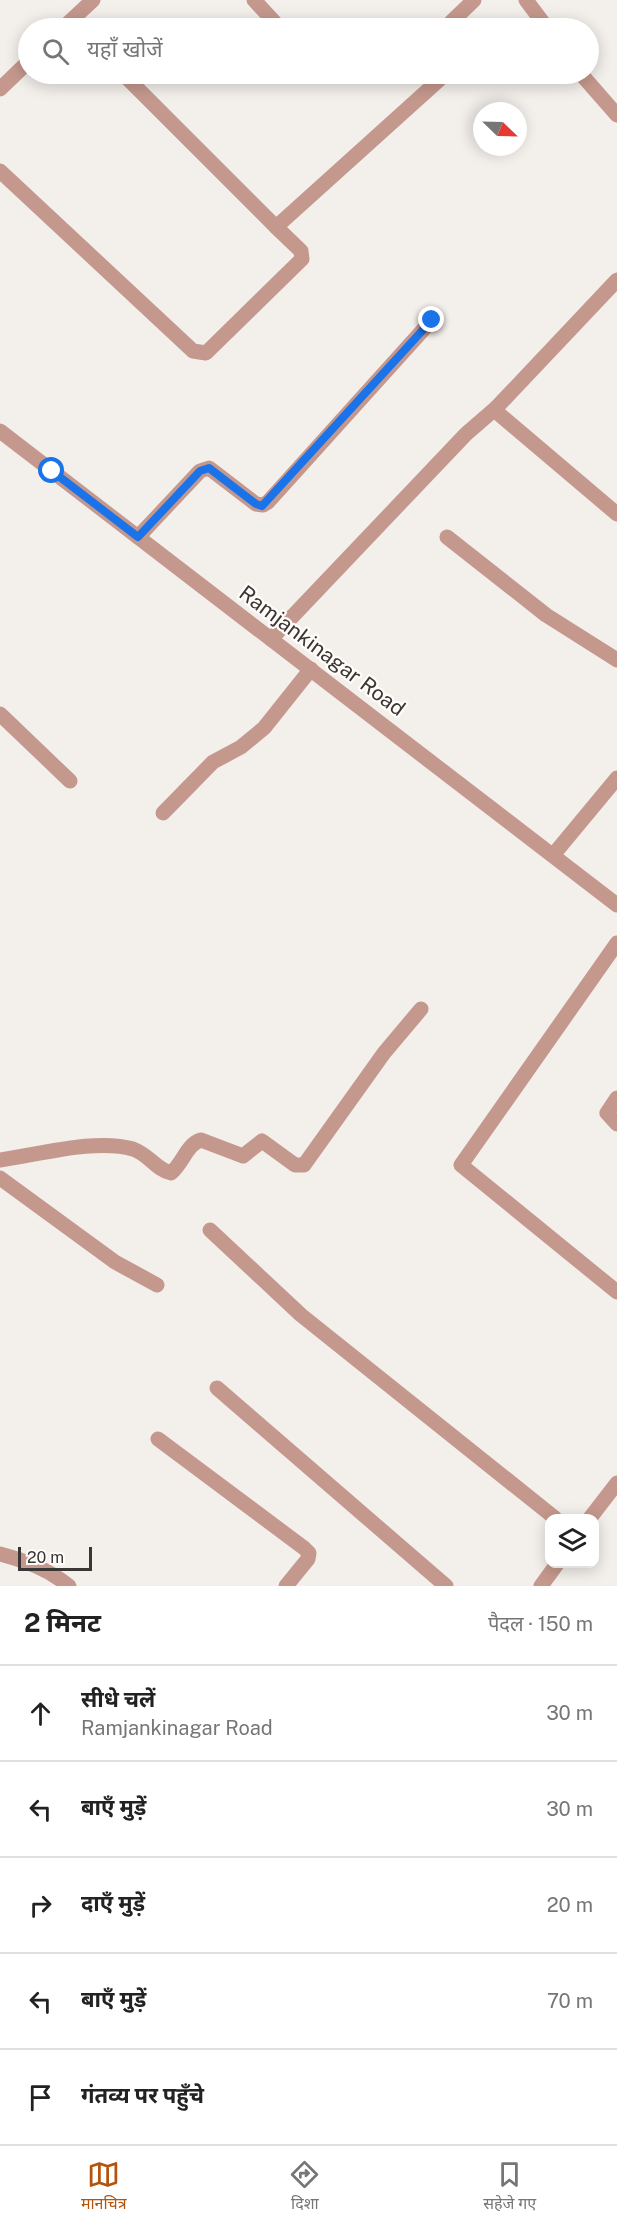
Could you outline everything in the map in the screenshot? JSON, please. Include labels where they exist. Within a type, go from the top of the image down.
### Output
[{"type":"street","points":[[78,18],[93,0]]},
{"type":"street","points":[[254,0],[271,18]]},
{"type":"street","points":[[455,18],[474,0]]},
{"type":"street","points":[[526,0],[540,18]]},
{"type":"street","points":[[0,89],[18,72]]},
{"type":"street","points":[[0,171],[193,351],[200,354],[207,353],[302,259],[302,251],[133,84]]},
{"type":"street","points":[[276,227],[435,84]]},
{"type":"street","points":[[590,84],[617,115]]},
{"type":"street","points":[[272,639],[466,434],[496,408],[617,280]]},
{"type":"street","points":[[138,537],[200,471],[209,468],[256,504],[262,506],[268,502],[432,320]]},
{"type":"street","points":[[496,408],[499,414],[617,514]]},
{"type":"street","name":"Ramjankinagar Road","points":[[0,431],[554,854],[617,905]]},
{"type":"street","points":[[447,537],[538,609],[617,660]]},
{"type":"street","points":[[163,813],[213,762],[240,747],[264,728],[311,669]]},
{"type":"street","points":[[0,714],[70,781]]},
{"type":"street","points":[[554,854],[617,778]]},
{"type":"street","points":[[617,943],[461,1165],[617,1292]]},
{"type":"street","points":[[0,1160],[107,1144],[140,1152],[171,1173],[180,1166],[193,1144],[201,1140],[243,1156],[261,1142],[295,1165],[304,1166],[384,1053],[421,1009]]},
{"type":"street","points":[[617,1098],[607,1113],[617,1124]]},
{"type":"street","points":[[0,1178],[115,1262],[157,1285]]},
{"type":"street","points":[[210,1230],[302,1315],[550,1514]]},
{"type":"street","points":[[217,1388],[446,1586]]},
{"type":"street","points":[[158,1439],[309,1553],[308,1559],[286,1586]]},
{"type":"street","points":[[593,1514],[617,1483]]},
{"type":"street","points":[[0,1554],[43,1569],[69,1586]]},
{"type":"street","points":[[542,1586],[554,1568]]},
{"type":"route","points":[[52,471],[138,537],[200,471],[209,468],[216,471],[256,504],[262,506],[432,320]]}]
